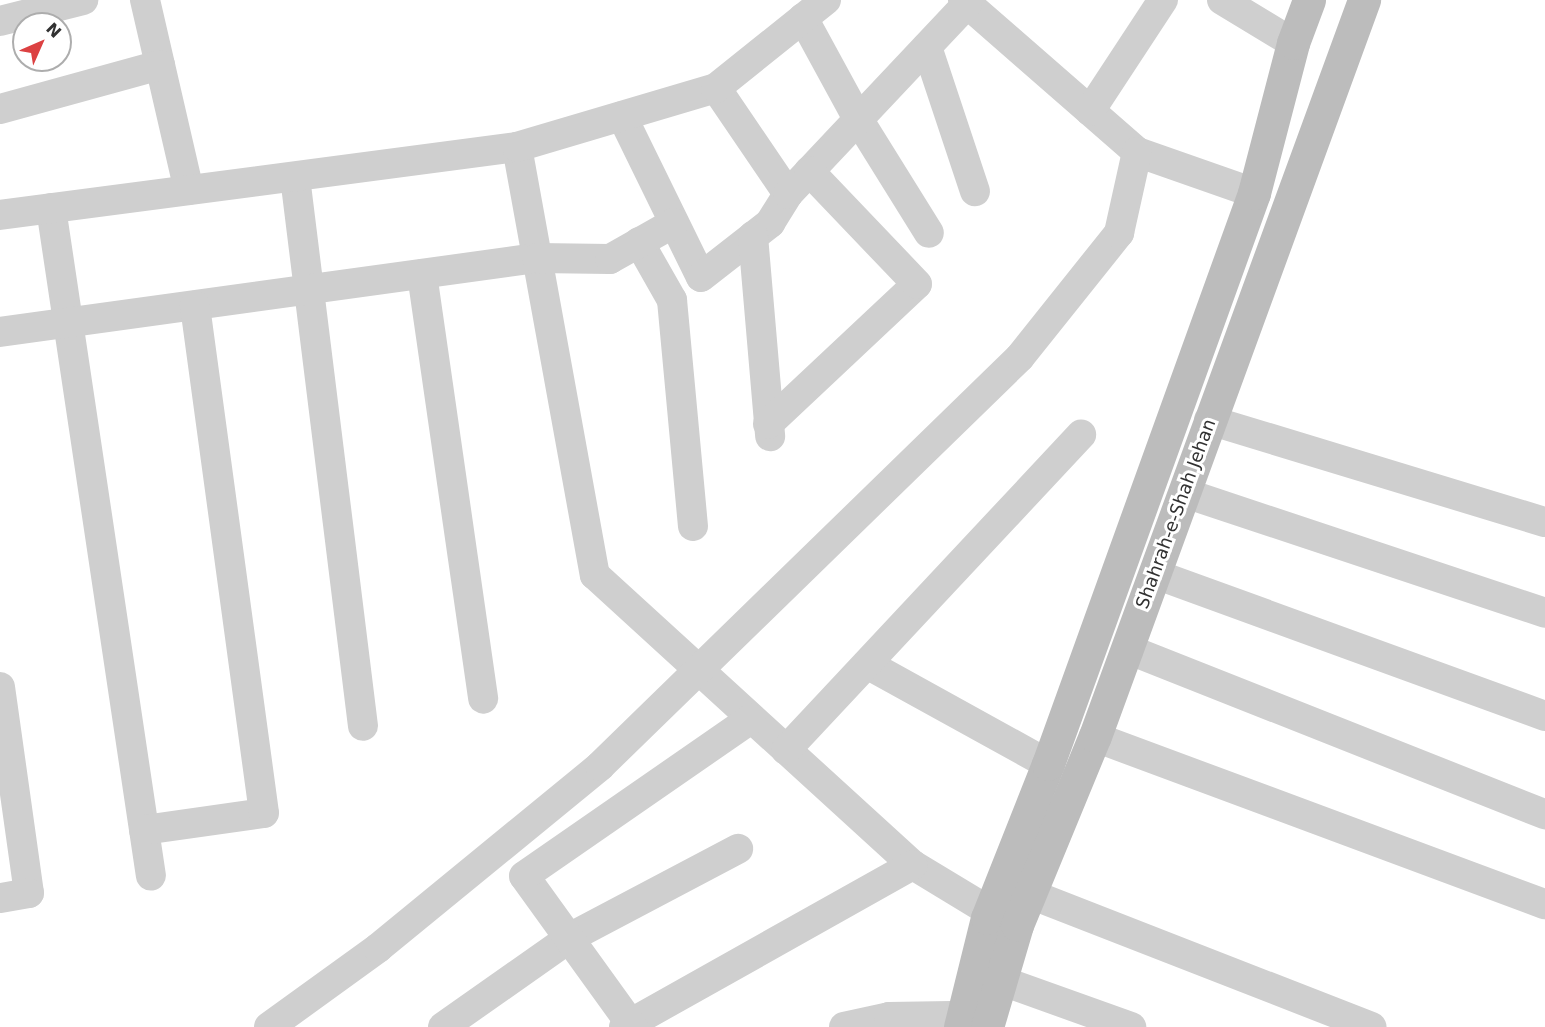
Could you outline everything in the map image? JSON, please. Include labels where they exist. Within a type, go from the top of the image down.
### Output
[{"type":"main road","name":"Shahrah-e-Shah Jehan","points":[[987,1027],[1023,890],[1048,764],[1254,193],[1293,43],[1309,0]]},
{"type":"main road","name":"Shahrah-e-Shah Jehan","points":[[953,1023],[987,918],[1023,890],[1095,736],[1192,482],[1209,420],[1364,0]]},
{"type":"street","points":[[0,21],[84,0]]},
{"type":"street","points":[[145,0],[189,190]]},
{"type":"street","points":[[1090,111],[1163,0]]},
{"type":"street","points":[[1222,0],[1293,43]]},
{"type":"street","points":[[622,116],[701,277],[771,223],[788,194],[927,47],[965,2],[1137,152],[1254,193]]},
{"type":"street","points":[[0,215],[517,147],[716,88],[815,9],[858,119],[929,233]]},
{"type":"street","points":[[927,47],[975,191]]},
{"type":"street","points":[[0,109],[160,65]]},
{"type":"street","points":[[716,88],[788,194]]},
{"type":"street","points":[[517,147],[595,575],[913,865],[979,905]]},
{"type":"street","points":[[269,1027],[378,948],[600,766],[1020,357],[1119,233],[1137,152]]},
{"type":"street","points":[[753,236],[769,434],[917,284],[809,171]]},
{"type":"street","points":[[295,177],[363,726]]},
{"type":"street","points":[[51,208],[151,876]]},
{"type":"street","points":[[0,332],[537,258],[610,260],[674,222]]},
{"type":"street","points":[[639,242],[672,300],[693,526]]},
{"type":"street","points":[[422,274],[483,699]]},
{"type":"street","points":[[144,831],[264,813],[195,306]]},
{"type":"street","points":[[1209,420],[1545,522]]},
{"type":"street","points":[[786,750],[1081,435]]},
{"type":"street","points":[[996,1027],[1008,983],[1023,890],[1103,740],[1135,652],[1166,578],[1192,482],[1545,613]]},
{"type":"street","points":[[1166,578],[1545,716]]},
{"type":"street","points":[[1135,652],[1545,814]]},
{"type":"street","points":[[867,664],[1048,764]]},
{"type":"street","points":[[0,687],[29,893],[0,898]]},
{"type":"street","points":[[751,719],[524,876],[571,937],[629,1026],[913,865]]},
{"type":"street","points":[[1103,740],[1545,904]]},
{"type":"street","points":[[443,1027],[571,937],[738,849]]},
{"type":"street","points":[[979,905],[1023,890],[1372,1027]]},
{"type":"street","points":[[844,1027],[889,1017],[953,1023],[979,905]]},
{"type":"street","points":[[1008,983],[1131,1027]]}]
